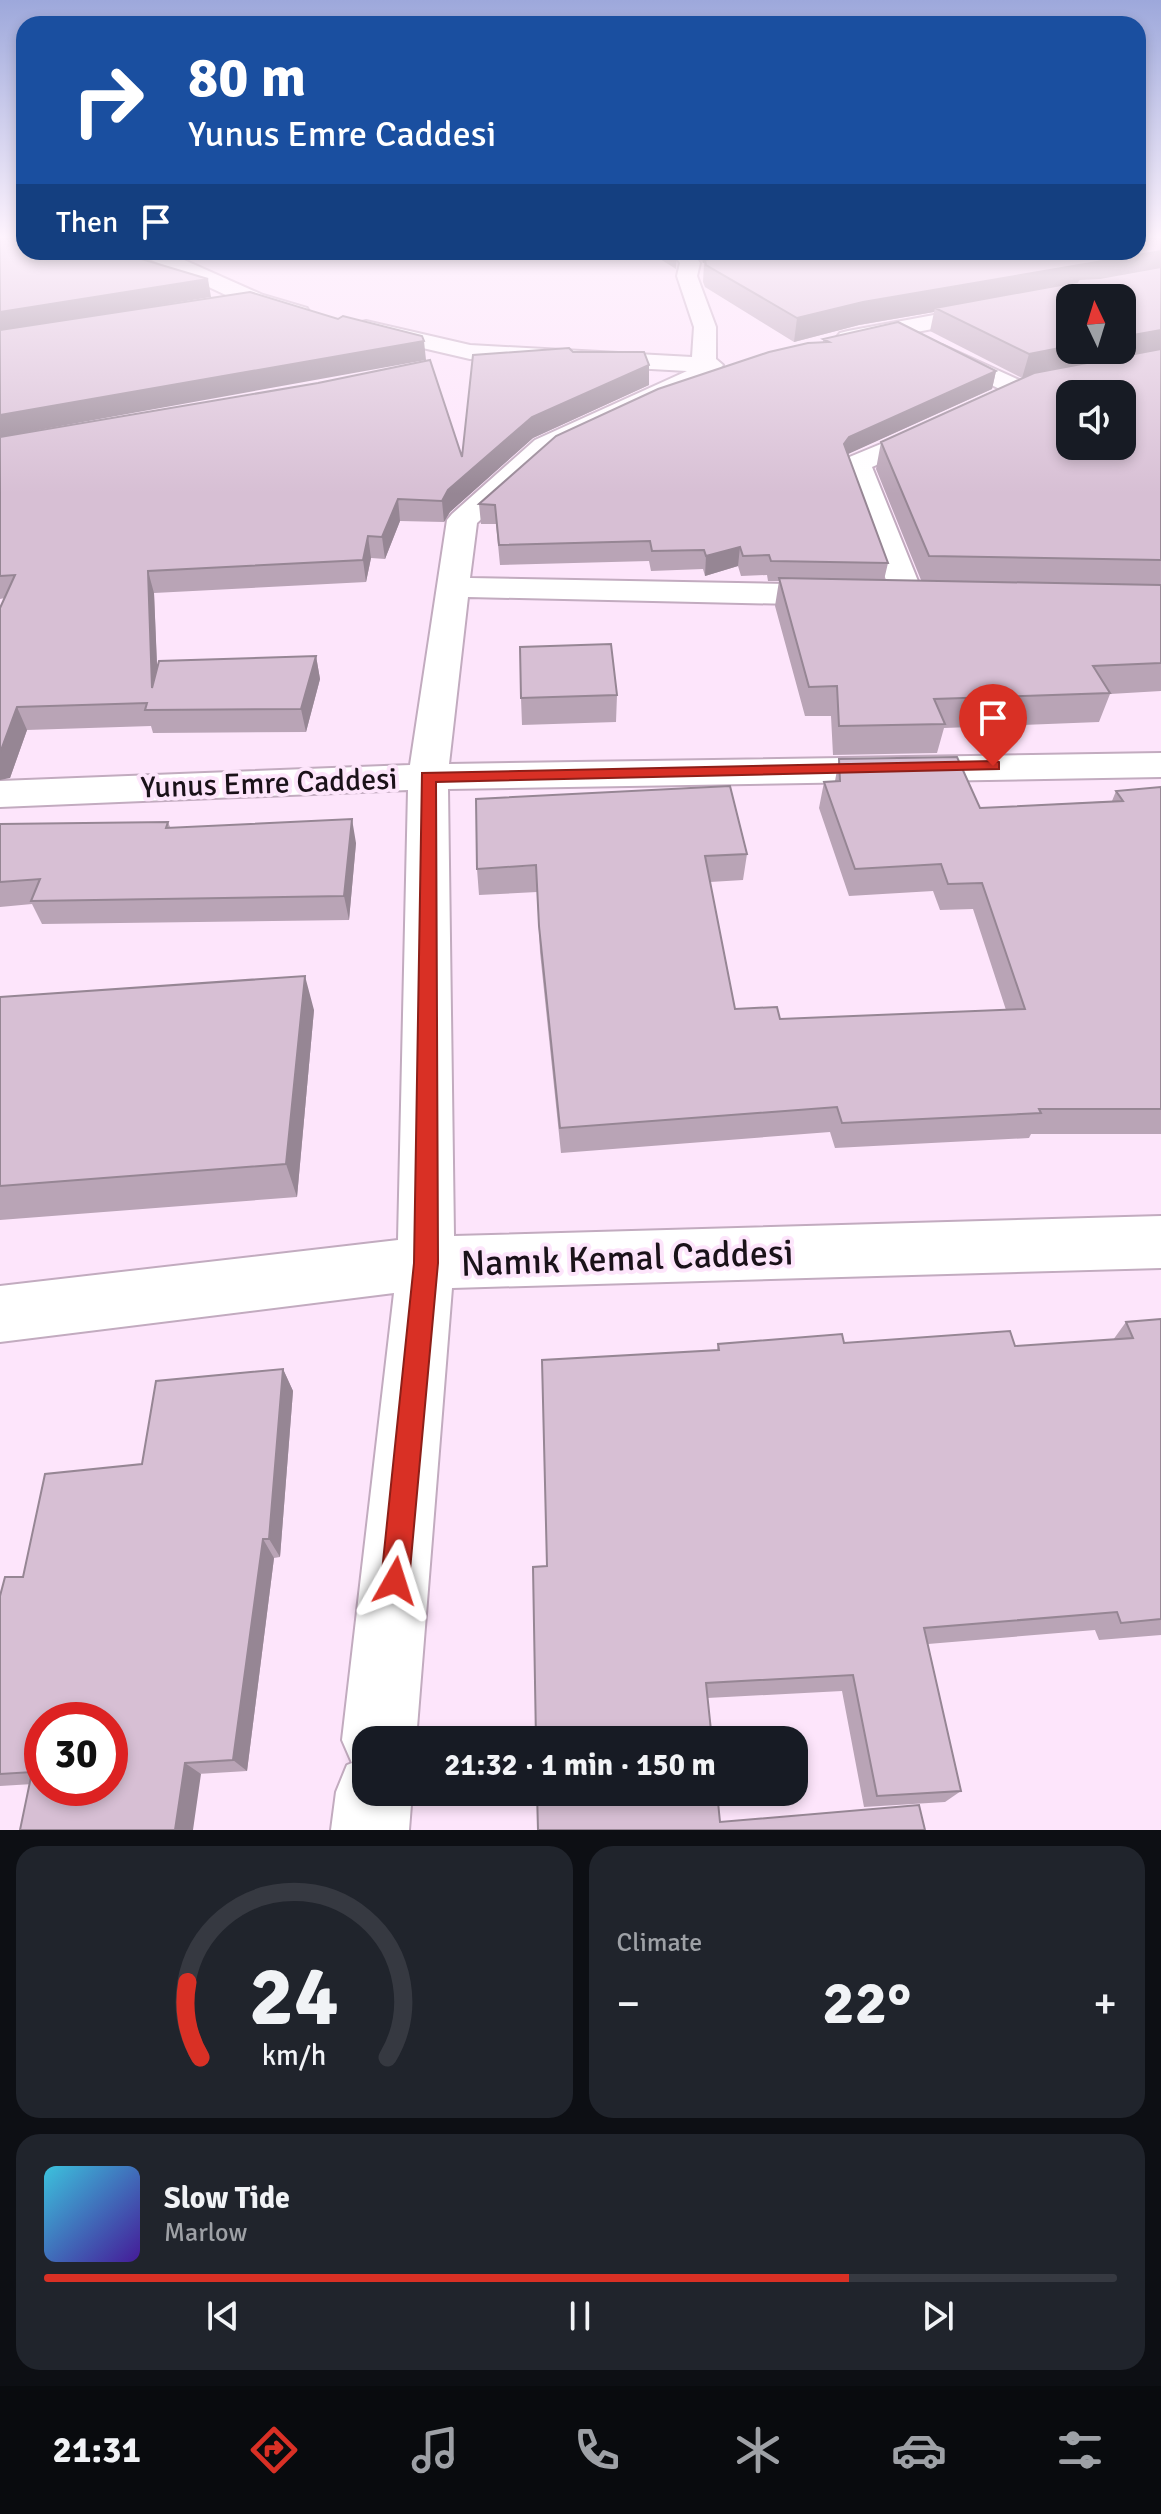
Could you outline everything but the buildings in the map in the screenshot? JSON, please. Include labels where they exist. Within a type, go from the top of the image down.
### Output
[{"type":"street","points":[[345,323],[470,352],[719,365]]},
{"type":"street","points":[[704,323],[719,365]]},
{"type":"street","points":[[832,342],[924,323]]},
{"type":"street","points":[[898,328],[1007,395],[1048,383]]},
{"type":"street","points":[[432,369],[446,366],[470,352]]},
{"type":"street","points":[[380,1726],[426,1263],[428,777],[462,520],[545,446],[719,365]]},
{"type":"street","points":[[453,587],[896,596],[857,464],[959,419]]},
{"type":"street","name":"Yunus Emre Caddesi","points":[[0,794],[428,777],[1161,765]]},
{"type":"street","name":"Namık Kemal Caddesi","points":[[0,1314],[426,1263],[1161,1242]]},
{"type":"street","points":[[370,1830],[373,1806]]},
{"type":"route","points":[[395,1581],[426,1263],[428,777],[993,766]]}]
